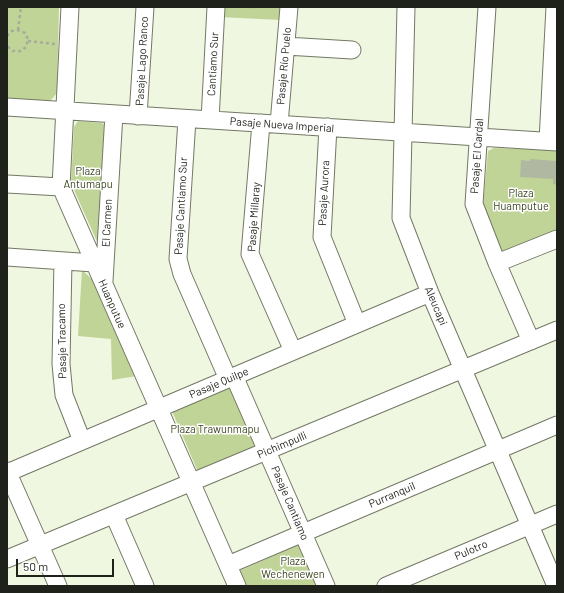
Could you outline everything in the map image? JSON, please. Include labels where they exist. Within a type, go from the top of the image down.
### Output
[{"type":"street","name":"Huanputue","points":[[70,7],[61,188],[237,586]]},
{"type":"street","name":"Pasaje Lago Ranco","points":[[138,116],[145,7]]},
{"type":"street","name":"Cantiamo Sur","points":[[210,120],[216,7]]},
{"type":"street","name":"Pasaje Río Puelo","points":[[280,124],[289,7]]},
{"type":"street","name":"Aleucapi","points":[[406,7],[401,218],[430,293],[556,586]]},
{"type":"street","name":"Pasaje El Cardal","points":[[487,7],[474,204],[497,263],[531,341]]},
{"type":"street","points":[[552,141],[555,7]]},
{"type":"street","points":[[286,46],[352,50]]},
{"type":"street","name":"Pasaje Nueva Imperial","points":[[7,107],[552,141]]},
{"type":"street","name":"El Carmen","points":[[103,284],[114,114]]},
{"type":"street","name":"Pasaje Cantiamo Sur","points":[[187,119],[178,259],[182,274],[231,377]]},
{"type":"street","name":"Pasaje Millaray","points":[[261,123],[250,254],[293,351]]},
{"type":"street","name":"Pasaje Aurora","points":[[328,127],[322,237],[357,324]]},
{"type":"street","points":[[7,184],[61,188]]},
{"type":"street","points":[[497,263],[557,239]]},
{"type":"street","points":[[7,257],[94,263]]},
{"type":"street","name":"Pasaje Tracamo","points":[[63,261],[61,364],[64,395],[82,441]]},
{"type":"street","name":"Pasaje Quilpe","points":[[7,472],[430,293]]},
{"type":"street","name":"Pichimpulli","points":[[7,559],[557,330]]},
{"type":"street","name":"Pasaje Cantiamo","points":[[231,377],[267,451],[326,586]]},
{"type":"street","name":"Purranquil","points":[[228,565],[557,424]]},
{"type":"street","points":[[7,472],[58,586]]},
{"type":"street","name":"Pulotro","points":[[386,586],[557,514]]},
{"type":"street","points":[[114,515],[145,586]]},
{"type":"path","points":[[18,30],[20,7]]},
{"type":"path","points":[[249,7],[254,7]]},
{"type":"path","points":[[7,36],[12,31],[18,30],[25,33],[28,41],[24,49],[17,52],[7,46]]},
{"type":"path","points":[[28,41],[68,46]]},
{"type":"green space","points":[[7,7],[59,7],[57,93],[50,101],[7,98]]},
{"type":"green space","points":[[220,7],[283,7],[281,20],[219,17]]},
{"type":"green space","name":"Plaza Antumapu","points":[[78,121],[102,123],[106,127],[99,246],[71,183],[74,127]]},
{"type":"green space","name":"Plaza Huamputue","points":[[494,148],[557,150],[557,233],[503,254],[483,206],[488,151]]},
{"type":"green space","points":[[82,270],[93,280],[137,376],[112,380],[111,339],[78,336]]},
{"type":"green space","name":"Plaza Trawunmapu","points":[[232,385],[258,447],[198,472],[172,411]]},
{"type":"green space","name":"Plaza Wechenewen","points":[[303,543],[322,586],[246,586],[239,571]]},
{"type":"building","points":[[530,159],[557,161],[557,185],[553,184],[553,179],[520,177],[521,160],[530,161]]}]
